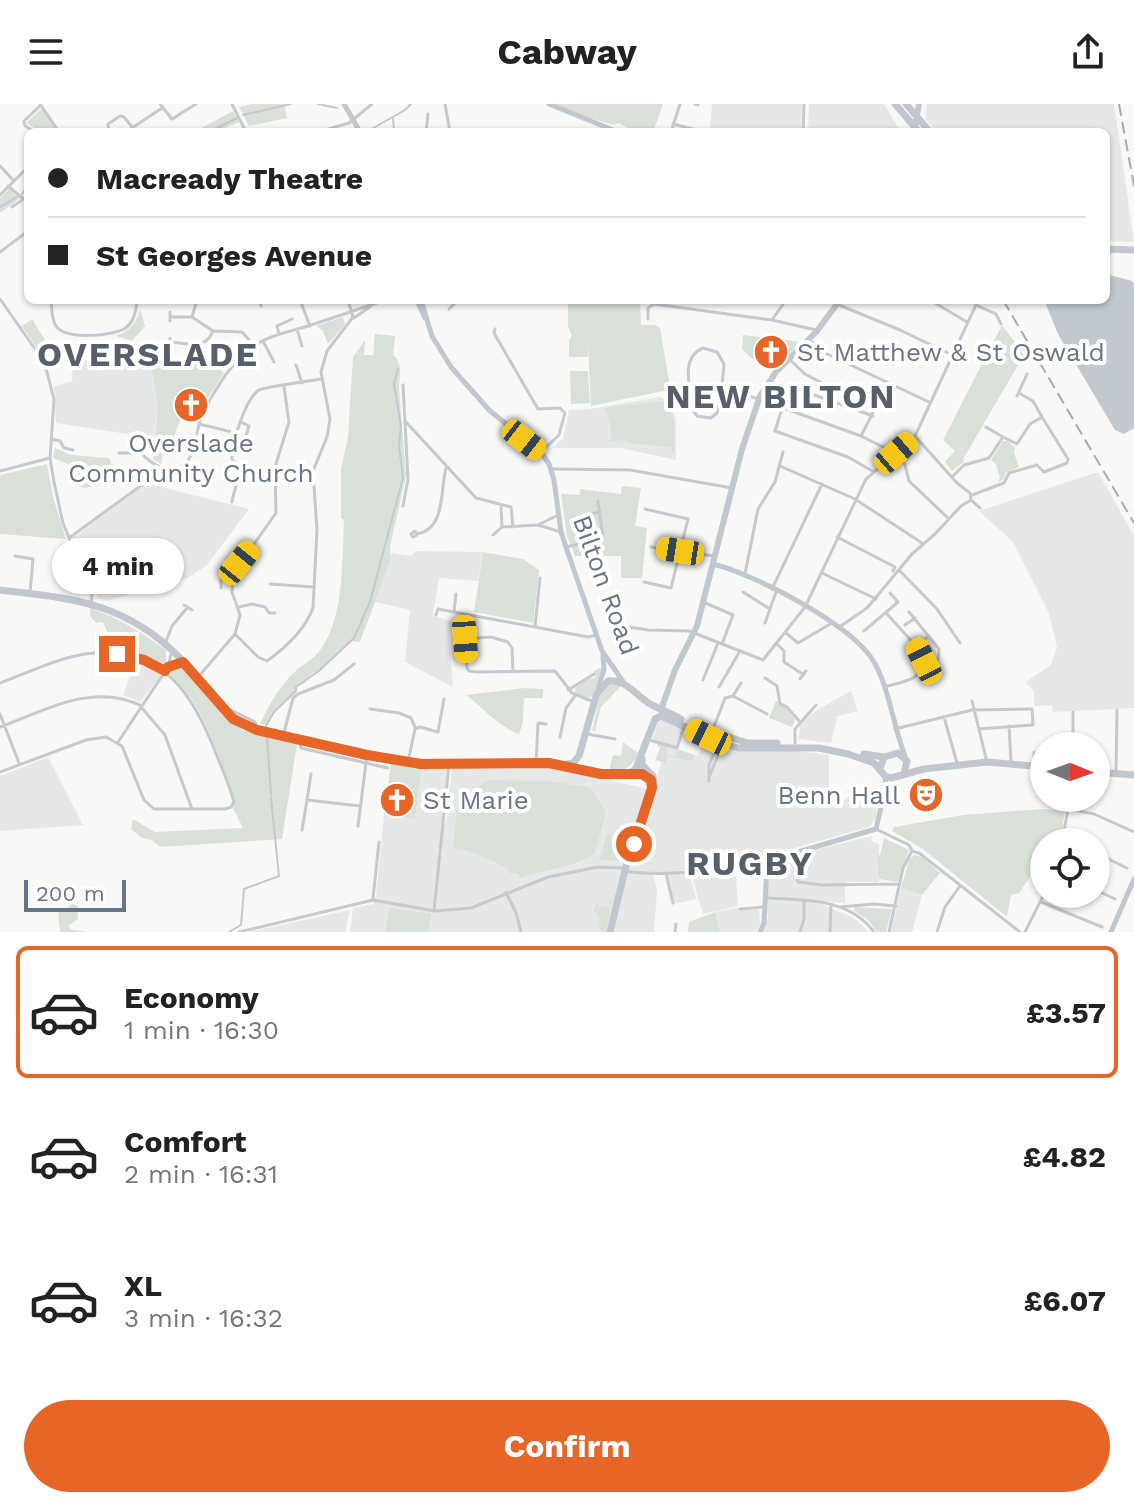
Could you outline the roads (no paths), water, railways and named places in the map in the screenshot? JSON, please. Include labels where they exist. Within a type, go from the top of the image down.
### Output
[{"type":"highway","points":[[900,104],[919,127]]},
{"type":"highway","points":[[1110,249],[1134,250]]},
{"type":"highway","points":[[0,590],[91,603],[117,612],[165,644],[227,713],[257,730],[366,759],[559,765],[594,772],[645,775],[651,780],[652,788]]},
{"type":"highway","points":[[559,765],[573,763],[579,756],[597,693],[608,681],[624,683]]},
{"type":"highway","name":"Bilton Road","points":[[624,683],[650,704],[658,715]]},
{"type":"highway","points":[[658,715],[752,749],[842,751],[870,760],[889,778],[957,764],[987,762],[1030,765]]},
{"type":"highway","points":[[658,715],[712,733],[722,740],[795,743],[884,757],[894,753],[912,766],[924,769]]},
{"type":"highway","points":[[629,775],[636,768],[658,715]]},
{"type":"highway","points":[[610,932],[625,870],[654,778],[642,763],[643,751]]},
{"type":"highway","points":[[579,756],[583,767],[594,772]]},
{"type":"highway","points":[[881,771],[884,757]]},
{"type":"highway","points":[[900,776],[906,759]]},
{"type":"highway","points":[[1110,773],[1134,775]]},
{"type":"main road","points":[[344,104],[358,128]]},
{"type":"main road","points":[[549,104],[600,128]]},
{"type":"main road","points":[[919,127],[921,104]]},
{"type":"main road","name":"Bilton Road","points":[[421,304],[439,349],[475,396],[512,431],[541,452],[551,469],[566,547],[602,651],[624,683]]},
{"type":"main road","name":"Bilton Road","points":[[422,304],[428,323]]},
{"type":"main road","points":[[658,715],[675,670],[694,633],[758,400],[767,384],[817,331],[837,304]]},
{"type":"main road","points":[[713,560],[805,607],[845,633],[873,661],[906,759]]},
{"type":"main road","points":[[597,693],[604,669],[602,651]]},
{"type":"main road","points":[[894,753],[898,738]]},
{"type":"main road","points":[[764,931],[766,868],[772,859],[876,829],[885,788],[881,771]]},
{"type":"main road","points":[[885,788],[900,776]]},
{"type":"main road","points":[[1111,932],[1134,879]]},
{"type":"street","points":[[28,128],[24,121],[41,104],[56,128]]},
{"type":"street","points":[[108,128],[108,124],[120,116],[133,128],[161,106],[172,119],[196,104]]},
{"type":"street","points":[[232,104],[244,128]]},
{"type":"street","points":[[333,128],[355,119],[372,104]]},
{"type":"street","points":[[445,104],[449,128]]},
{"type":"street","points":[[672,128],[680,104]]},
{"type":"street","points":[[803,128],[804,104]]},
{"type":"street","points":[[426,128],[428,114]]},
{"type":"street","points":[[672,124],[689,128]]},
{"type":"street","points":[[0,166],[13,180]]},
{"type":"street","points":[[0,195],[24,170]]},
{"type":"street","points":[[8,186],[24,197]]},
{"type":"street","points":[[12,207],[24,199]]},
{"type":"street","points":[[0,252],[24,234]]},
{"type":"street","points":[[0,299],[1,305],[40,356],[47,372],[54,400],[50,458],[63,523],[92,595],[91,603]]},
{"type":"street","points":[[52,304],[56,326],[67,335],[75,336],[123,329],[132,320],[136,304]]},
{"type":"street","points":[[192,317],[196,304]]},
{"type":"street","points":[[302,304],[310,326]]},
{"type":"street","points":[[349,304],[352,320]]},
{"type":"street","points":[[119,453],[141,453],[152,464],[171,471],[182,466],[188,461],[204,409],[227,374],[254,345],[374,304]]},
{"type":"street","points":[[235,634],[258,657],[269,660],[303,628],[313,608],[317,514],[313,471],[329,430],[329,406],[321,379],[327,351],[352,320],[374,304]]},
{"type":"street","points":[[449,309],[454,304]]},
{"type":"street","points":[[649,316],[649,306],[654,304],[772,320],[813,327],[817,331]]},
{"type":"street","points":[[772,320],[783,304]]},
{"type":"street","points":[[842,304],[952,355]]},
{"type":"street","points":[[937,304],[967,322]]},
{"type":"street","points":[[621,622],[623,626],[638,629],[679,629],[694,633],[761,660],[805,607],[866,479],[915,436],[976,305],[996,314],[1001,324]]},
{"type":"street","points":[[345,327],[347,313]]},
{"type":"street","points":[[170,317],[192,317],[213,331],[238,330],[254,345]]},
{"type":"street","points":[[279,334],[277,326],[292,319]]},
{"type":"street","points":[[297,329],[302,346]]},
{"type":"street","points":[[495,329],[494,333],[538,409],[560,408],[564,411]]},
{"type":"street","points":[[170,342],[202,344],[208,341],[213,331]]},
{"type":"street","points":[[809,339],[821,351],[930,402]]},
{"type":"street","points":[[263,341],[274,362]]},
{"type":"street","points":[[703,348],[717,352],[724,364],[722,386],[714,416],[703,418],[694,413],[688,364],[692,354],[703,348]]},
{"type":"street","points":[[789,359],[805,374],[824,384]]},
{"type":"street","points":[[296,365],[302,383]]},
{"type":"street","points":[[785,633],[798,643],[849,621],[876,599],[922,543],[972,497],[1004,483],[1009,473],[1037,465],[1041,472],[1068,461],[1033,401],[1018,394],[1027,374]]},
{"type":"street","points":[[232,502],[230,495],[239,471],[231,456],[236,433],[258,391],[321,379]]},
{"type":"street","points":[[861,436],[888,383]]},
{"type":"street","points":[[403,385],[408,479],[403,506]]},
{"type":"street","points":[[722,386],[861,436],[896,453],[905,465],[909,481],[949,519]]},
{"type":"street","points":[[789,386],[873,416]]},
{"type":"street","points":[[198,678],[235,634],[240,622],[239,607],[232,592],[231,580],[235,569],[274,520],[275,467],[289,422],[284,387]]},
{"type":"street","points":[[541,452],[559,435],[567,405]]},
{"type":"street","points":[[782,409],[775,431],[848,457],[874,472]]},
{"type":"street","points":[[989,429],[1017,444],[1030,424],[1042,417]]},
{"type":"street","points":[[241,422],[249,426],[245,440]]},
{"type":"street","points":[[406,422],[476,498],[513,508],[513,527]]},
{"type":"street","points":[[199,424],[236,433]]},
{"type":"street","points":[[406,436],[416,434]]},
{"type":"street","points":[[915,436],[980,508]]},
{"type":"street","points":[[952,477],[964,465],[989,458],[1003,437]]},
{"type":"street","points":[[51,439],[73,450]]},
{"type":"street","points":[[745,574],[758,509],[775,482],[783,452]]},
{"type":"street","points":[[0,471],[50,458]]},
{"type":"street","points":[[780,466],[855,499],[922,543]]},
{"type":"street","points":[[275,467],[313,471]]},
{"type":"street","points":[[417,534],[429,530],[437,520],[446,468]]},
{"type":"street","points":[[551,469],[630,470],[732,488]]},
{"type":"street","points":[[444,480],[455,477]]},
{"type":"street","points":[[69,538],[150,479]]},
{"type":"street","points":[[765,623],[774,590],[822,484]]},
{"type":"street","points":[[566,547],[603,538],[598,501]]},
{"type":"street","points":[[500,505],[502,527]]},
{"type":"street","points":[[644,582],[671,588],[688,519],[645,509]]},
{"type":"street","points":[[586,515],[600,512]]},
{"type":"street","points":[[538,525],[558,515]]},
{"type":"street","points":[[493,535],[502,527],[538,525],[561,532]]},
{"type":"street","points":[[837,537],[895,567],[893,571]]},
{"type":"street","points":[[651,547],[713,560]]},
{"type":"street","points":[[15,556],[33,559],[30,593]]},
{"type":"street","points":[[899,570],[937,609],[960,643]]},
{"type":"street","points":[[821,572],[876,599]]},
{"type":"street","points":[[221,573],[221,588]]},
{"type":"street","points":[[535,626],[540,578]]},
{"type":"street","points":[[221,580],[231,580]]},
{"type":"street","points":[[270,584],[314,587]]},
{"type":"street","points":[[743,592],[770,609]]},
{"type":"street","points":[[864,631],[898,602],[890,593]]},
{"type":"street","points":[[454,612],[456,594]]},
{"type":"street","points":[[703,602],[733,615],[703,680]]},
{"type":"street","points":[[239,607],[252,604],[275,613]]},
{"type":"street","points":[[165,644],[172,626],[188,608]]},
{"type":"street","points":[[436,615],[438,609],[588,637],[597,635]]},
{"type":"street","points":[[909,612],[940,654],[936,661],[924,661]]},
{"type":"street","points":[[883,687],[921,673],[924,661],[916,646],[887,614]]},
{"type":"street","points":[[905,625],[915,618]]},
{"type":"street","points":[[845,633],[849,621]]},
{"type":"street","points":[[464,631],[469,671],[555,671],[575,696],[594,702]]},
{"type":"street","points":[[916,646],[929,636]]},
{"type":"street","points":[[465,639],[491,637],[508,642],[512,648],[513,671]]},
{"type":"street","points":[[776,643],[784,651],[784,662],[805,673],[800,679]]},
{"type":"street","points":[[118,742],[167,669],[173,651]]},
{"type":"street","points":[[719,687],[740,651]]},
{"type":"street","points":[[0,683],[72,656],[95,652],[135,657],[167,669],[203,720],[234,802],[229,809],[158,810],[151,807],[144,800],[127,754],[118,742],[106,737],[93,738],[0,772]]},
{"type":"street","points":[[167,669],[183,662]]},
{"type":"street","points":[[283,736],[293,698],[334,680],[354,664]]},
{"type":"street","points":[[568,690],[594,674]]},
{"type":"street","points":[[765,678],[779,684],[780,704],[787,707],[799,721]]},
{"type":"street","points":[[733,696],[741,683]]},
{"type":"street","points":[[2,727],[91,695],[117,697],[142,707],[165,735],[192,809]]},
{"type":"street","points":[[560,737],[566,708],[575,696]]},
{"type":"street","points":[[712,733],[725,698],[733,696],[767,714]]},
{"type":"street","points":[[415,729],[420,727],[438,732],[444,699]]},
{"type":"street","points":[[972,701],[987,762]]},
{"type":"street","points":[[795,743],[795,729],[799,721],[816,705]]},
{"type":"street","points":[[370,709],[408,716],[413,720],[415,729],[408,762]]},
{"type":"street","points":[[895,729],[974,710],[1032,709],[1033,725],[979,729]]},
{"type":"street","points":[[1116,774],[1117,710]]},
{"type":"street","points":[[1073,712],[1073,732]]},
{"type":"street","points":[[0,714],[2,727],[19,765]]},
{"type":"street","points":[[944,717],[957,764]]},
{"type":"street","points":[[536,763],[538,723],[546,724]]},
{"type":"street","points":[[562,725],[569,726]]},
{"type":"street","points":[[648,739],[677,748],[684,725]]},
{"type":"street","points":[[1009,726],[1011,763]]},
{"type":"street","points":[[585,733],[615,739]]},
{"type":"street","points":[[709,780],[722,740]]},
{"type":"street","points":[[358,826],[366,759],[388,768]]},
{"type":"street","points":[[434,911],[449,763]]},
{"type":"street","points":[[302,830],[311,774]]},
{"type":"street","points":[[307,800],[360,806]]},
{"type":"street","points":[[1084,812],[1134,832]]},
{"type":"street","points":[[876,829],[909,845],[912,851],[919,853],[1023,932],[1037,908]]},
{"type":"street","points":[[373,900],[379,842]]},
{"type":"street","points":[[889,932],[899,884],[912,851]]},
{"type":"street","points":[[791,854],[798,882],[822,885],[899,884]]},
{"type":"street","points":[[239,932],[373,900],[434,911],[471,908],[548,877],[598,867],[666,874],[730,871],[733,860]]},
{"type":"street","points":[[1110,860],[1127,868]]},
{"type":"street","points":[[666,874],[673,903]]},
{"type":"street","points":[[937,932],[945,907],[960,886]]},
{"type":"street","points":[[506,892],[521,932]]},
{"type":"street","points":[[1110,897],[1115,899]]},
{"type":"street","points":[[764,898],[804,900],[840,907],[863,919],[874,932]]},
{"type":"street","points":[[800,932],[804,900]]},
{"type":"street","points":[[830,932],[831,905]]},
{"type":"street","points":[[840,907],[896,906]]},
{"type":"street","points":[[740,909],[764,907]]},
{"type":"street","points":[[1056,908],[1102,927]]},
{"type":"street","points":[[675,932],[676,924]]},
{"type":"waterway","points":[[243,115],[291,104]]},
{"type":"waterway","points":[[318,104],[337,108]]},
{"type":"waterway","points":[[373,128],[411,104]]},
{"type":"waterway","points":[[393,117],[394,128]]},
{"type":"waterway","points":[[217,128],[237,118]]},
{"type":"waterway","points":[[0,207],[17,197]]},
{"type":"waterway","points":[[266,726],[274,712],[296,691],[296,687],[320,670],[354,638],[370,602],[403,478],[399,445],[401,426],[394,384],[398,369]]},
{"type":"waterway","points":[[267,737],[271,795]]},
{"type":"waterway","points":[[229,932],[241,925],[244,889],[279,876],[271,798]]},
{"type":"railway","points":[[1119,104],[1134,186]]},
{"type":"railway","points":[[1005,304],[1134,523]]},
{"type":"place","name":"St Matthew & St Oswald","points":[[771,352]]},
{"type":"place","name":"Overslade Community Church","points":[[191,405]]},
{"type":"place","name":"Benn Hall","points":[[926,795]]},
{"type":"place","name":"St Marie","points":[[397,800]]},
{"type":"district","name":"OVERSLADE","points":[[148,354]]},
{"type":"district","name":"NEW BILTON","points":[[781,396]]},
{"type":"district","name":"RUGBY","points":[[750,863]]}]
